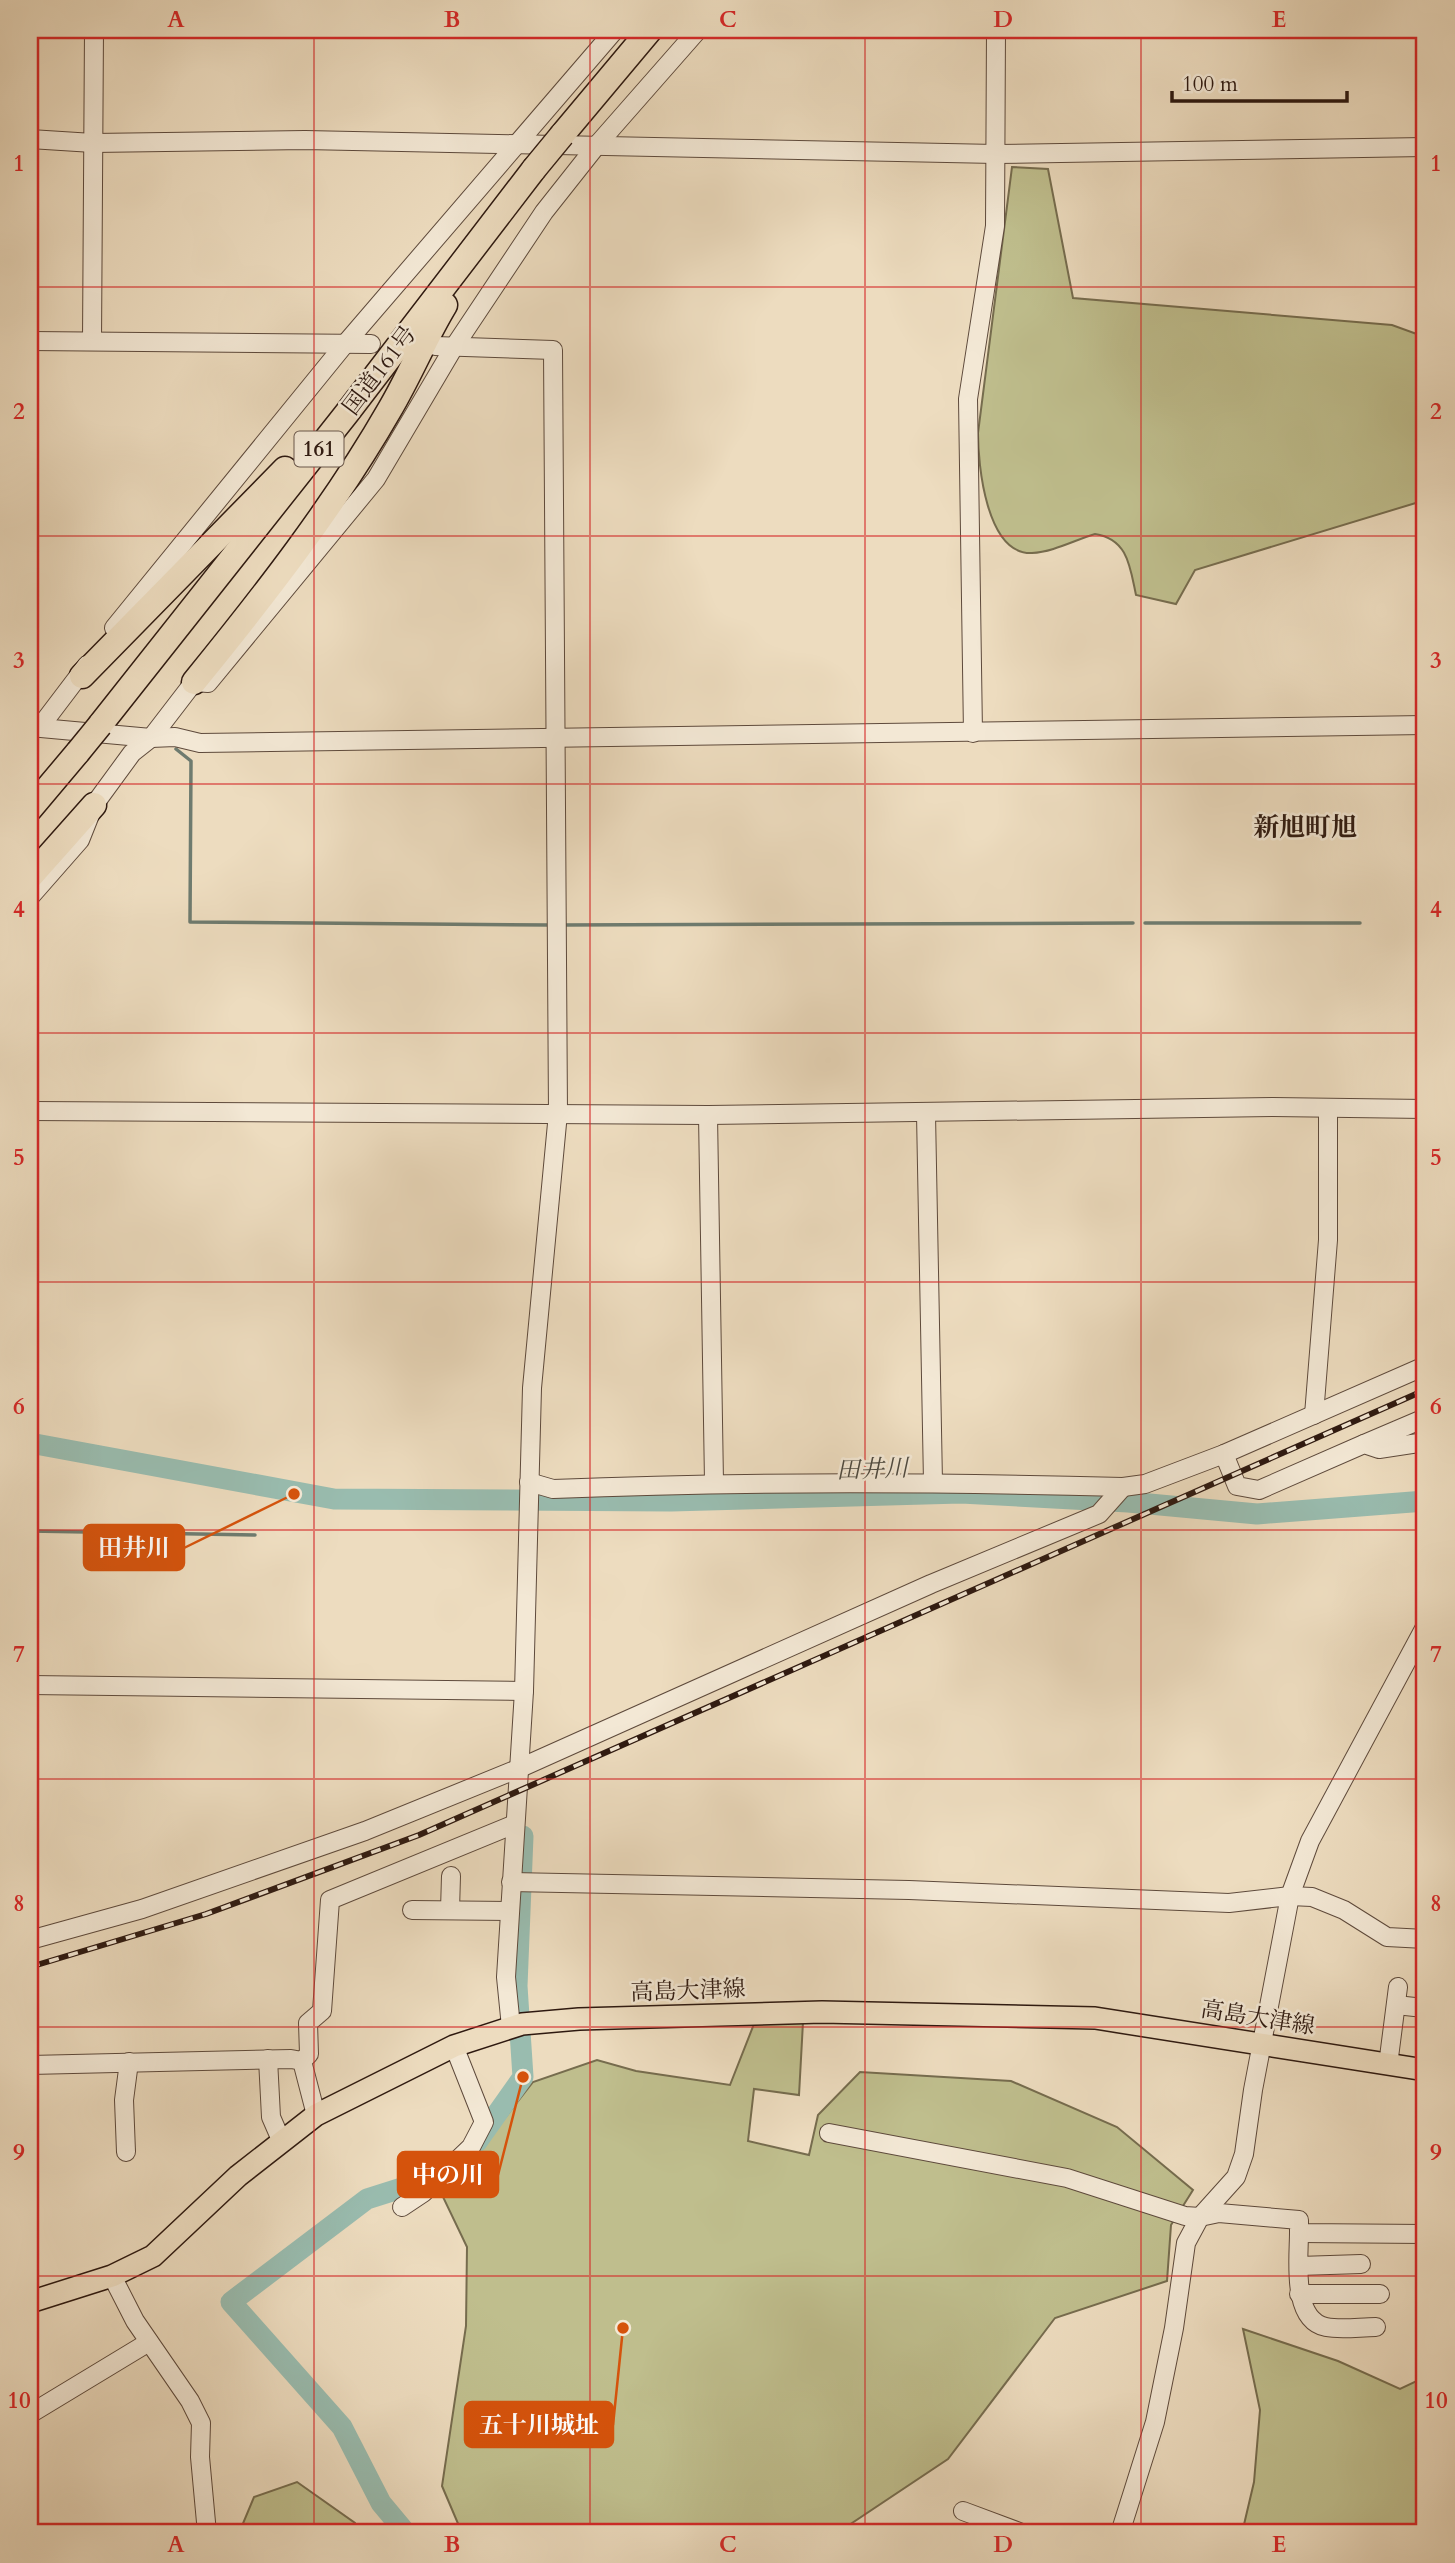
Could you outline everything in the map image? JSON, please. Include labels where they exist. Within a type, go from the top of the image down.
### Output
[{"type":"highway","name":"国道161号","points":[[30,809],[100,726],[348,413],[534,169],[650,30]]},
{"type":"highway","points":[[82,676],[300,453],[442,275],[488,228]]},
{"type":"highway","points":[[194,682],[258,603],[350,471],[390,409],[488,228]]},
{"type":"highway","points":[[30,877],[94,805]]},
{"type":"main road","name":"高島大津線","points":[[30,2302],[112,2276],[153,2256],[281,2140],[316,2115],[454,2046],[516,2026],[579,2020],[822,2012],[1095,2018],[1425,2070]]},
{"type":"street","points":[[92,341],[94,30]]},
{"type":"street","points":[[33,728],[82,676],[93,655],[345,344],[615,30]]},
{"type":"street","points":[[30,897],[80,840],[94,805],[132,753],[152,738],[194,682],[208,683],[376,479],[454,347],[544,212],[597,145],[698,30]]},
{"type":"street","points":[[973,733],[968,400],[995,226],[996,30]]},
{"type":"street","points":[[30,139],[93,143],[305,140],[996,154],[1425,147]]},
{"type":"street","points":[[30,341],[371,344]]},
{"type":"street","points":[[435,346],[553,350],[553,739],[558,1113],[532,1388],[524,1691],[506,1977],[516,2026]]},
{"type":"street","points":[[33,728],[152,738],[175,737],[200,743],[1425,725]]},
{"type":"street","points":[[30,1111],[708,1115],[1273,1107],[1328,1110],[1425,1109]]},
{"type":"street","points":[[1314,1415],[1328,1240],[1328,1110]]},
{"type":"street","points":[[926,1114],[933,1482]]},
{"type":"street","points":[[708,1115],[714,1482]]},
{"type":"street","points":[[529,1482],[554,1489],[714,1482],[933,1482],[1120,1490],[1145,1484],[1224,1454],[1425,1366]]},
{"type":"street","points":[[1224,1454],[1237,1486],[1259,1490],[1425,1418]]},
{"type":"street","points":[[1364,1444],[1379,1448],[1425,1442]]},
{"type":"street","points":[[30,1940],[142,1909],[339,1840],[520,1768],[918,1589],[1099,1514],[1120,1490]]},
{"type":"street","points":[[1121,2533],[1155,2422],[1174,2328],[1186,2243],[1200,2217],[1236,2177],[1244,2154],[1290,1896],[1310,1841],[1425,1627]]},
{"type":"street","points":[[30,1685],[524,1691]]},
{"type":"street","points":[[30,2064],[268,2059],[302,2061],[309,2054],[308,2023],[322,2011],[330,1900],[515,1824]]},
{"type":"street","points":[[450,1910],[451,1876]]},
{"type":"street","points":[[511,1882],[909,1890],[1228,1903],[1290,1896],[1312,1897],[1344,1910],[1387,1937],[1425,1939]]},
{"type":"street","points":[[412,1910],[509,1911]]},
{"type":"street","points":[[1388,2064],[1397,1996],[1424,2008]]},
{"type":"street","points":[[402,2207],[423,2193],[471,2147],[484,2123],[454,2046]]},
{"type":"street","points":[[268,2059],[271,2118],[281,2140]]},
{"type":"street","points":[[302,2061],[316,2115]]},
{"type":"street","points":[[126,2152],[124,2101],[130,2062]]},
{"type":"street","points":[[829,2133],[1067,2178],[1185,2216],[1200,2217],[1219,2213],[1299,2220],[1299,2294],[1315,2322],[1325,2327],[1376,2327]]},
{"type":"street","points":[[1299,2233],[1425,2234]]},
{"type":"street","points":[[1299,2266],[1361,2264]]},
{"type":"street","points":[[112,2276],[149,2342],[201,2423],[200,2457],[207,2533]]},
{"type":"street","points":[[1299,2294],[1380,2294]]},
{"type":"street","points":[[30,2414],[149,2342]]},
{"type":"street","points":[[963,2511],[1022,2533]]},
{"type":"shaded area","points":[[1012,167],[1048,169],[1073,298],[1392,325],[1425,337],[1425,517],[1419,502],[1195,570],[1176,604],[1136,595],[1126,556],[1121,548],[1106,537],[1095,534],[1040,552],[1016,550],[1004,539],[988,505],[980,465],[978,433]]},
{"type":"shaded area","points":[[803,2022],[799,2095],[754,2089],[748,2141],[809,2155],[818,2115],[860,2072],[1011,2081],[1117,2127],[1193,2190],[1171,2225],[1167,2281],[1055,2318],[948,2459],[837,2533],[462,2533],[442,2486],[466,2326],[467,2247],[443,2197],[533,2082],[597,2060],[636,2071],[730,2085],[754,2024]]},
{"type":"shaded area","points":[[1243,2329],[1338,2361],[1400,2389],[1425,2377],[1425,2533],[1242,2533],[1254,2482],[1260,2410]]},
{"type":"shaded area","points":[[297,2482],[355,2523],[360,2533],[239,2533],[254,2497]]},
{"type":"waterway","points":[[176,749],[191,761],[190,922],[550,925]]},
{"type":"waterway","points":[[561,925],[1133,923]]},
{"type":"waterway","points":[[1145,923],[1360,923]]},
{"type":"waterway","name":"田井川","points":[[30,1443],[334,1499],[671,1501],[961,1493],[1128,1502],[1257,1514],[1425,1501]]},
{"type":"waterway","points":[[30,1531],[255,1535]]},
{"type":"waterway","points":[[477,2142],[523,2077],[517,1986],[523,1836]]},
{"type":"waterway","points":[[406,2533],[381,2503],[342,2427],[231,2302],[367,2199],[449,2173]]},
{"type":"railway","points":[[30,1967],[206,1914],[419,1835],[1425,1390]]},
{"type":"place","name":"田井川","points":[[294,1494]]},
{"type":"place","name":"中の川","points":[[523,2077]]},
{"type":"place","name":"五十川城址","points":[[623,2328]]},
{"type":"district","name":"新旭町旭","points":[[1305,827]]}]
